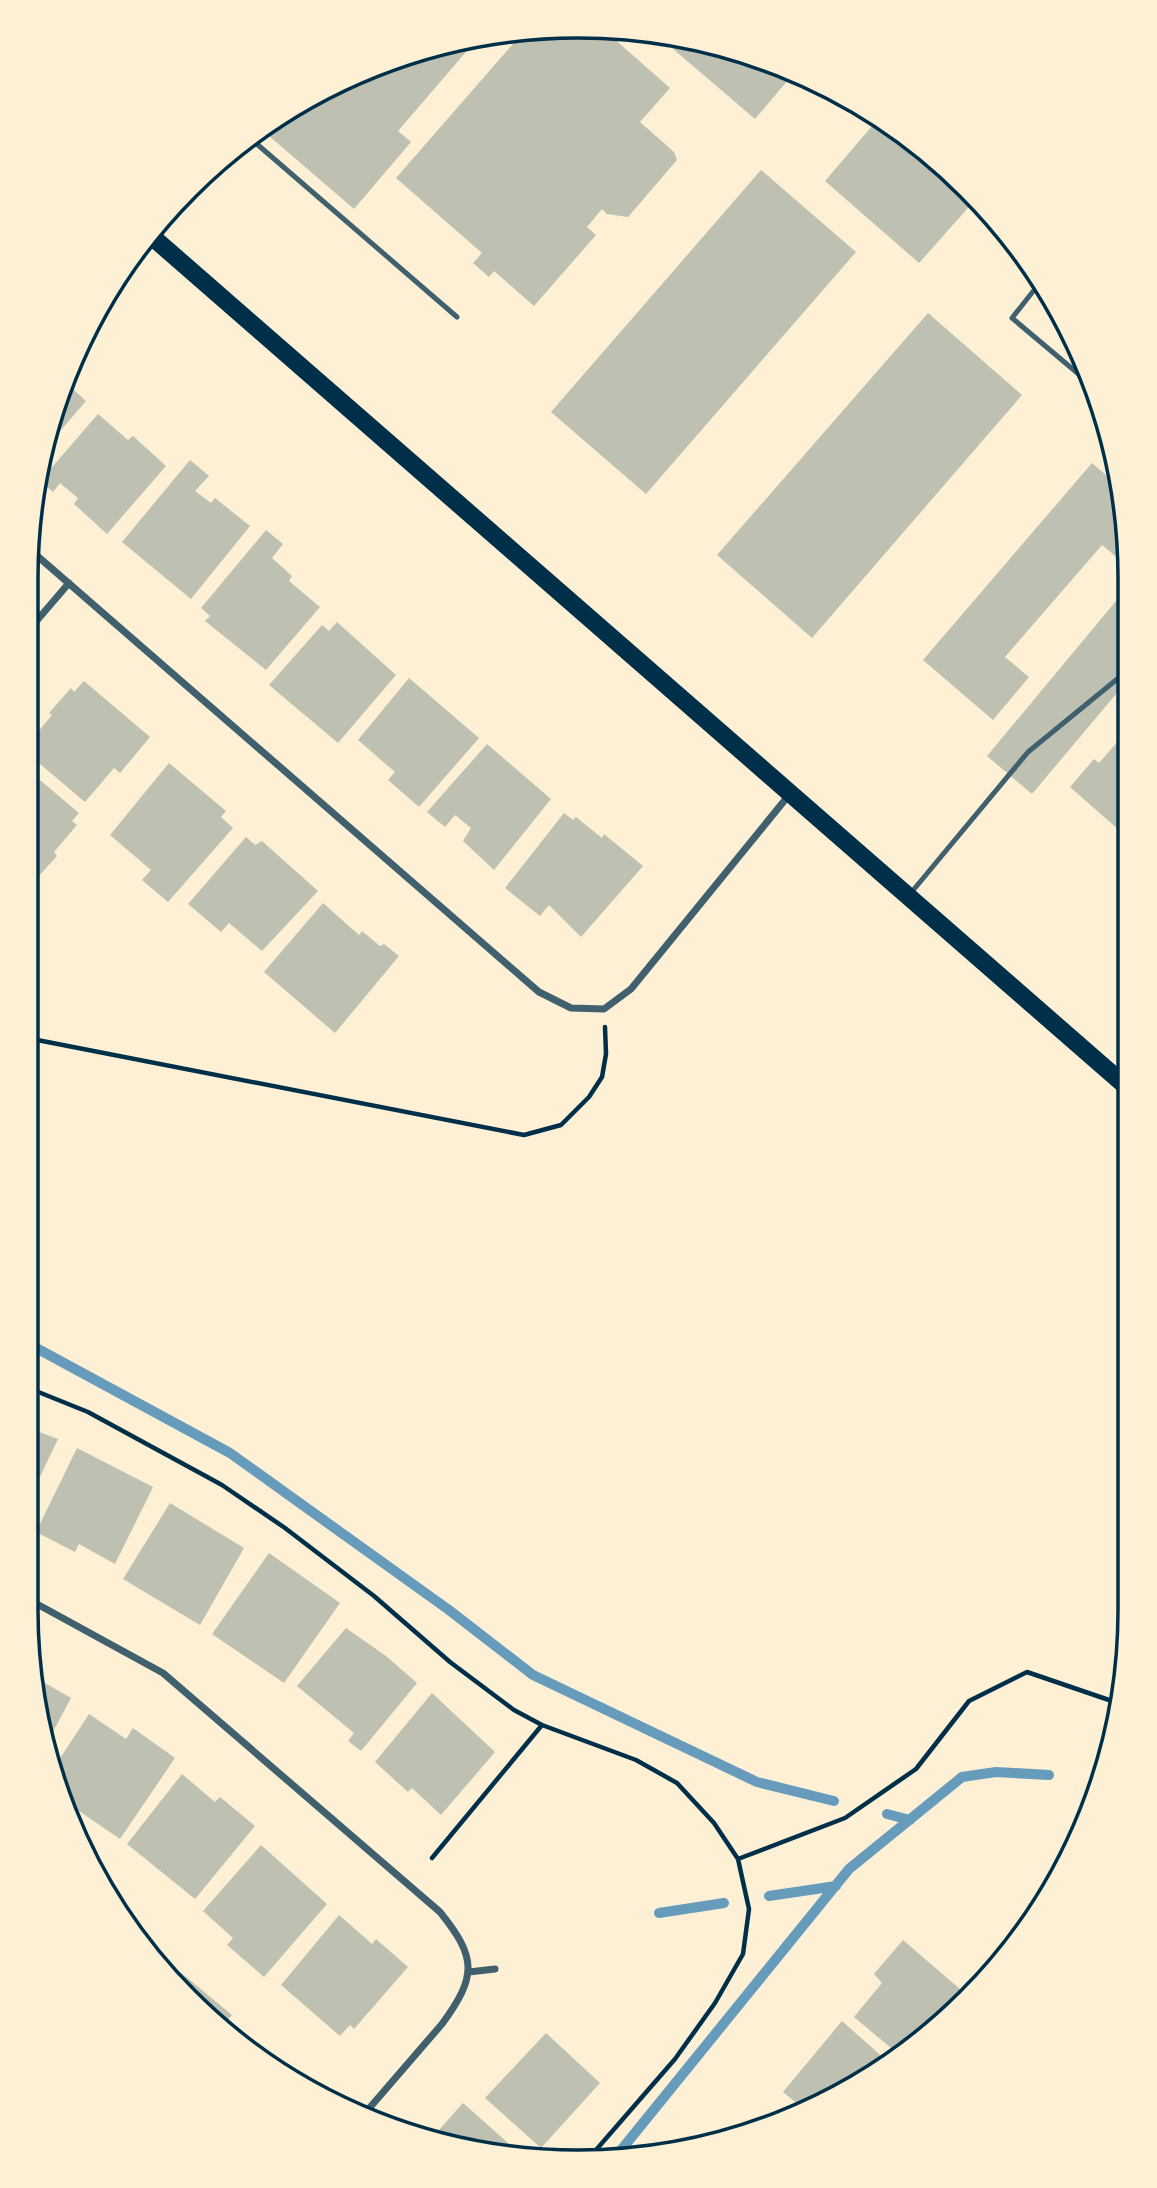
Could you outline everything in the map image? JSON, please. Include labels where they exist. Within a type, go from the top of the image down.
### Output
[{"type":"main road","points":[[157,241],[1118,1079]]},
{"type":"street","points":[[39,557],[540,992],[571,1008],[604,1009],[631,989],[790,794]]},
{"type":"street","points":[[38,619],[69,583]]},
{"type":"street","points":[[38,1605],[163,1673],[440,1912],[461,1941],[468,1958],[469,1972],[453,2009],[370,2107]]},
{"type":"street","points":[[469,1972],[495,1969]]},
{"type":"lane","points":[[257,145],[457,317]]},
{"type":"lane","points":[[1034,290],[1012,318],[1077,373]]},
{"type":"lane","points":[[909,897],[1028,752],[1118,678]]},
{"type":"path","points":[[38,1040],[524,1135],[561,1125],[596,1087],[602,1077],[606,1054],[604,1009]]},
{"type":"path","points":[[38,1392],[88,1412],[222,1485],[285,1528],[374,1596],[450,1662],[514,1710],[542,1725],[636,1760],[677,1783],[714,1823],[738,1859],[750,1909],[743,1954],[715,2003],[675,2059],[597,2149]]},
{"type":"path","points":[[738,1859],[845,1818],[916,1769],[969,1701],[1027,1672],[1111,1700]]},
{"type":"path","points":[[432,1858],[542,1725]]},
{"type":"building","points":[[578,38],[616,40],[670,88],[640,122],[674,152],[677,160],[628,217],[607,214],[602,209],[587,227],[596,235],[534,306],[494,271],[489,277],[473,263],[482,253],[396,178],[514,42]]},
{"type":"building","points":[[672,48],[718,57],[787,81],[755,119]]},
{"type":"building","points":[[467,50],[398,131],[411,142],[354,209],[269,136],[340,94],[372,80],[405,67]]},
{"type":"building","points":[[872,126],[935,173],[969,207],[919,263],[825,181]]},
{"type":"building","points":[[761,170],[856,252],[646,494],[551,412]]},
{"type":"building","points":[[928,313],[1022,395],[812,638],[717,555]]},
{"type":"building","points":[[73,389],[86,401],[59,432]]},
{"type":"building","points":[[98,414],[128,440],[133,436],[166,466],[107,534],[74,504],[78,498],[60,483],[53,492],[47,487],[50,470]]},
{"type":"building","points":[[190,460],[209,476],[195,491],[211,503],[215,498],[250,526],[191,599],[122,542]]},
{"type":"building","points":[[1092,463],[1109,477],[1117,558],[1102,545],[1005,657],[1029,677],[993,720],[923,660]]},
{"type":"building","points":[[266,530],[283,544],[272,558],[292,576],[289,581],[320,607],[266,670],[205,621],[210,616],[201,608]]},
{"type":"building","points":[[1118,599],[1118,692],[1032,794],[987,756]]},
{"type":"building","points":[[337,622],[396,675],[338,743],[269,685],[322,625],[329,631]]},
{"type":"building","points":[[409,678],[479,738],[419,807],[388,780],[395,772],[358,740]]},
{"type":"building","points":[[84,681],[150,737],[120,773],[114,768],[85,802],[38,762],[38,732],[52,715],[49,713],[71,688],[74,692]]},
{"type":"building","points":[[1118,741],[1118,829],[1070,787],[1094,759],[1099,763]]},
{"type":"building","points":[[487,744],[551,799],[494,870],[463,841],[471,828],[455,815],[445,827],[427,812]]},
{"type":"building","points":[[169,763],[226,811],[221,817],[233,828],[168,902],[142,880],[151,870],[110,835]]},
{"type":"building","points":[[38,778],[79,813],[72,821],[77,825],[54,852],[57,856],[38,877]]},
{"type":"building","points":[[564,813],[573,820],[576,817],[602,838],[604,834],[643,866],[581,937],[549,905],[540,916],[505,888]]},
{"type":"building","points":[[246,837],[255,845],[262,841],[318,891],[262,951],[229,923],[221,932],[188,904]]},
{"type":"building","points":[[323,903],[359,935],[362,931],[380,946],[384,944],[399,956],[335,1033],[264,972]]},
{"type":"building","points":[[38,1432],[58,1439],[38,1481]]},
{"type":"building","points":[[77,1448],[153,1487],[115,1564],[79,1544],[75,1552],[38,1533],[38,1528]]},
{"type":"building","points":[[170,1503],[244,1548],[200,1625],[123,1579]]},
{"type":"building","points":[[269,1553],[340,1603],[284,1683],[212,1634]]},
{"type":"building","points":[[346,1628],[386,1656],[417,1683],[361,1751],[348,1741],[354,1733],[297,1686]]},
{"type":"building","points":[[43,1682],[71,1698],[53,1732]]},
{"type":"building","points":[[432,1693],[495,1752],[441,1815],[412,1788],[408,1792],[375,1762]]},
{"type":"building","points":[[89,1714],[126,1739],[133,1728],[175,1758],[120,1839],[78,1810],[60,1759]]},
{"type":"building","points":[[182,1774],[215,1802],[220,1797],[255,1826],[195,1899],[127,1844]]},
{"type":"building","points":[[261,1845],[327,1904],[264,1977],[227,1945],[233,1938],[203,1911]]},
{"type":"building","points":[[339,1915],[372,1944],[376,1939],[408,1967],[354,2029],[350,2025],[340,2036],[281,1985]]},
{"type":"building","points":[[903,1940],[961,1990],[935,2015],[892,2049],[854,2017],[882,1983],[874,1974]]},
{"type":"building","points":[[173,1966],[232,2015],[228,2020],[222,2015]]},
{"type":"building","points":[[842,2021],[882,2056],[796,2103],[783,2092]]},
{"type":"building","points":[[546,2033],[600,2083],[541,2148],[485,2098]]},
{"type":"building","points":[[463,2103],[510,2145],[473,2139],[439,2130]]},
{"type":"waterway","points":[[38,1349],[230,1453],[449,1610],[533,1675],[757,1782],[834,1801]]},
{"type":"waterway","points":[[623,2147],[849,1869],[962,1777],[996,1772],[1049,1775]]},
{"type":"waterway","points":[[887,1814],[910,1820]]},
{"type":"waterway","points":[[769,1896],[836,1886]]},
{"type":"waterway","points":[[659,1913],[724,1903]]}]
